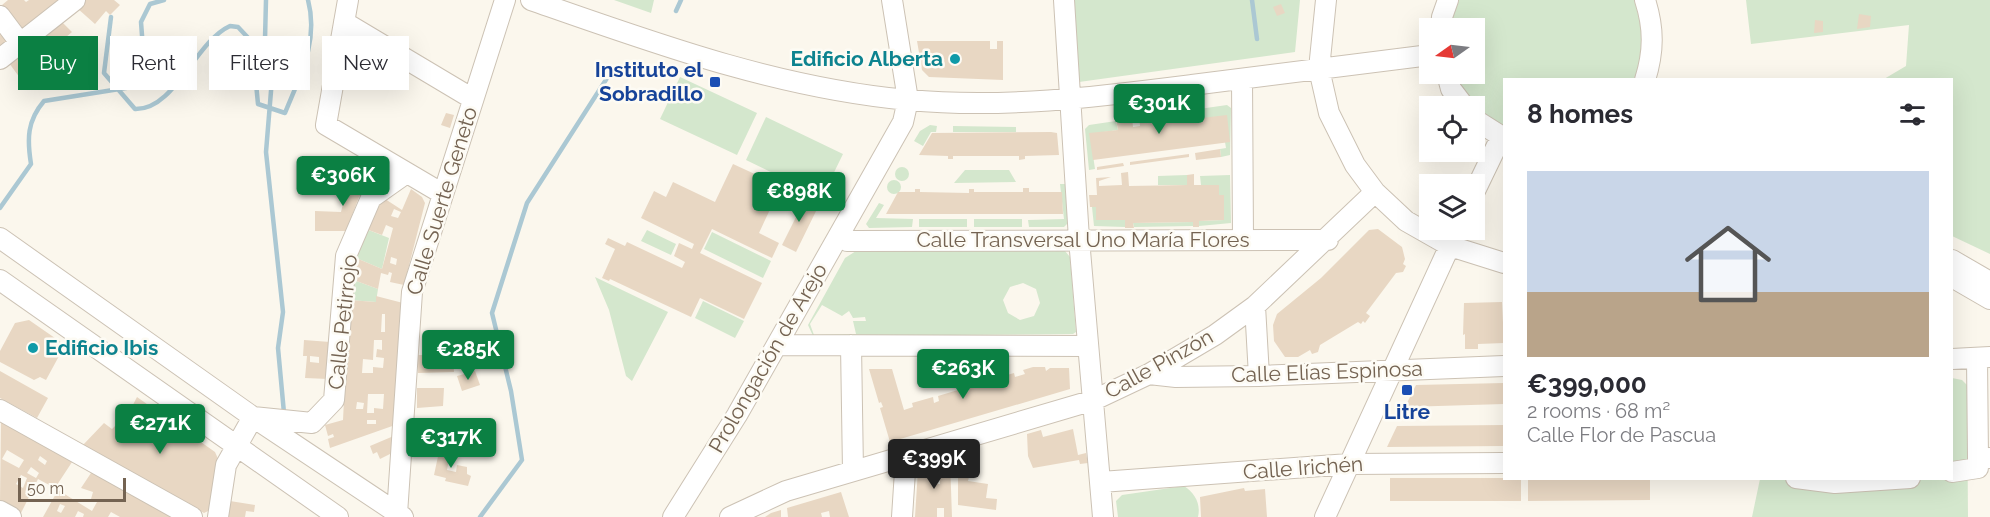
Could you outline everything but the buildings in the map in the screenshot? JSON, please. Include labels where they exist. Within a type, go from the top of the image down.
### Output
[{"type":"street","points":[[31,36],[75,0]]},
{"type":"street","points":[[348,0],[326,125],[405,174],[443,194]]},
{"type":"street","name":"Calle Suerte Geneto","points":[[400,515],[412,292],[505,0]]},
{"type":"street","points":[[531,0],[744,71],[825,88],[908,100],[990,104],[1070,101],[1419,56]]},
{"type":"street","points":[[892,0],[908,100]]},
{"type":"street","points":[[1065,0],[1080,239],[1103,517]]},
{"type":"street","points":[[1326,0],[1319,69],[1329,113],[1355,165],[1375,192],[1406,221],[1419,226]]},
{"type":"street","points":[[1442,18],[1448,0]]},
{"type":"street","points":[[1645,0],[1652,24],[1652,56],[1646,78]]},
{"type":"street","points":[[0,16],[18,40]]},
{"type":"street","points":[[344,22],[473,99]]},
{"type":"street","points":[[0,59],[18,46]]},
{"type":"street","points":[[1242,79],[1242,239]]},
{"type":"street","name":"Prolongación de Arejo","points":[[673,517],[737,415],[903,122],[908,100]]},
{"type":"street","points":[[1484,174],[1503,137],[1485,126]]},
{"type":"street","name":"Calle Petirrojo","points":[[253,417],[312,423],[334,400],[346,256],[371,198],[405,174]]},
{"type":"street","name":"Calle Pinzón","points":[[730,517],[753,511],[786,490],[1094,400],[1149,374],[1215,335],[1255,306],[1328,240],[1375,192]]},
{"type":"street","name":"Calle Transversal Uno María Flores","points":[[838,236],[847,241],[1328,240]]},
{"type":"street","points":[[0,238],[253,417],[400,515]]},
{"type":"street","points":[[1325,517],[1453,240]]},
{"type":"street","points":[[1458,240],[1503,262]]},
{"type":"street","points":[[1953,261],[1990,282]]},
{"type":"street","points":[[1953,278],[1990,299]]},
{"type":"street","points":[[0,280],[235,447],[338,517]]},
{"type":"street","points":[[1255,306],[1259,376]]},
{"type":"street","points":[[777,345],[1088,346]]},
{"type":"street","points":[[851,345],[853,471]]},
{"type":"street","points":[[1953,359],[1984,358],[1982,462],[1953,472]]},
{"type":"street","name":"Calle Elías Espinosa","points":[[1149,374],[1176,377],[1259,376],[1503,366]]},
{"type":"street","points":[[0,410],[192,517]]},
{"type":"street","points":[[218,517],[226,465],[253,417]]},
{"type":"street","points":[[902,517],[906,456]]},
{"type":"street","name":"Calle Irichén","points":[[1101,482],[1349,464],[1503,463]]},
{"type":"street","points":[[1812,480],[1835,483],[1880,480]]},
{"type":"street","points":[[0,511],[11,517]]},
{"type":"green space","points":[[614,0],[654,0],[651,13]]},
{"type":"green space","points":[[1073,0],[1300,0],[1295,52],[1079,82]]},
{"type":"green space","points":[[1459,0],[1634,0],[1642,40],[1638,69],[1634,78],[1503,78],[1503,126],[1485,113],[1485,96],[1468,96],[1460,84],[1485,84],[1485,18],[1452,18]]},
{"type":"green space","points":[[1746,0],[1990,0],[1990,254],[1953,236],[1953,78],[1886,78],[1906,66],[1909,25],[1751,44]]},
{"type":"green space","points":[[680,77],[757,113],[737,155],[660,119]]},
{"type":"green space","points":[[1227,105],[1231,108],[1230,155],[1221,157],[1220,149],[1226,148],[1225,142],[1193,119],[1192,110]]},
{"type":"green space","points":[[1176,112],[1178,121],[1156,124],[1155,115]]},
{"type":"green space","points":[[766,117],[843,154],[822,197],[746,160]]},
{"type":"green space","points":[[1116,121],[1118,130],[1090,134],[1095,169],[1089,170],[1085,129],[1089,125]]},
{"type":"green space","points":[[930,125],[937,126],[936,132],[931,132],[923,146],[914,141],[920,131]]},
{"type":"green space","points":[[953,126],[1016,127],[1016,132],[953,132]]},
{"type":"green space","points":[[899,167],[905,167],[909,174],[905,181],[899,181],[895,177],[895,171]]},
{"type":"green space","points":[[965,170],[1009,170],[1016,182],[954,183]]},
{"type":"green space","points":[[1187,175],[1187,185],[1158,185],[1158,176]]},
{"type":"green space","points":[[1230,175],[1231,223],[1199,226],[1199,221],[1224,220],[1224,195],[1219,195],[1219,185],[1201,185],[1200,176]]},
{"type":"green space","points":[[894,180],[899,182],[901,187],[899,192],[894,194],[889,192],[887,187],[889,182]]},
{"type":"green space","points":[[1060,184],[1065,184],[1068,223],[1064,227],[1029,227],[1028,220],[1064,219]]},
{"type":"green space","points":[[879,203],[884,205],[876,218],[913,219],[912,227],[869,228],[866,224]]},
{"type":"green space","points":[[1092,207],[1096,207],[1096,220],[1125,220],[1125,227],[1094,226]]},
{"type":"green space","points":[[919,219],[967,219],[967,227],[919,227]]},
{"type":"green space","points":[[974,219],[1022,219],[1022,227],[974,227]]},
{"type":"green space","points":[[1193,222],[1193,226],[1134,227],[1133,223]]},
{"type":"green space","points":[[366,229],[389,238],[382,269],[356,258]]},
{"type":"green space","points":[[647,230],[676,244],[671,255],[641,241]]},
{"type":"green space","points":[[712,232],[771,261],[763,278],[704,249]]},
{"type":"green space","points":[[856,251],[1065,251],[1070,257],[1076,332],[1073,334],[813,336],[808,325],[845,258]],"holes":[[[1023,283],[1036,289],[1040,303],[1034,316],[1020,320],[1008,313],[1003,300],[1010,287]],[[822,305],[842,316],[849,311],[853,318],[865,317],[866,321],[853,321],[856,334],[814,335],[810,324]]]},
{"type":"green space","points":[[595,277],[668,312],[632,381],[626,376],[609,310]]},
{"type":"green space","points":[[351,279],[378,289],[376,302],[349,300]]},
{"type":"green space","points":[[703,301],[744,321],[735,338],[695,318]]},
{"type":"green space","points":[[1953,378],[1962,380],[1967,385],[1968,517],[1752,517],[1760,480],[1953,480]]},
{"type":"green space","points":[[1184,486],[1196,499],[1199,508],[1198,517],[1118,517],[1116,501],[1122,495]]},
{"type":"waterway","points":[[0,208],[31,164],[30,131],[38,108],[44,101],[132,87],[145,75],[141,22],[150,4],[164,0]]},
{"type":"waterway","points":[[266,0],[265,39],[272,79],[266,152],[283,312],[278,348],[284,413]]},
{"type":"waterway","points":[[111,17],[104,73],[135,109],[149,106],[162,99],[206,46],[230,26],[238,27],[252,42],[258,104],[285,113],[302,72],[310,44],[311,15],[308,0]]},
{"type":"waterway","points":[[676,11],[681,0]]},
{"type":"waterway","points":[[1252,0],[1257,39]]},
{"type":"waterway","points":[[480,517],[522,460],[511,391],[492,313],[527,203],[609,75]]},
{"type":"place","name":"Edificio Alberta","points":[[955,59]]},
{"type":"place","name":"Instituto el Sobradillo","points":[[715,82]]},
{"type":"place","name":"Edificio Ibis","points":[[33,348]]},
{"type":"place","name":"Litre","points":[[1407,390]]}]
